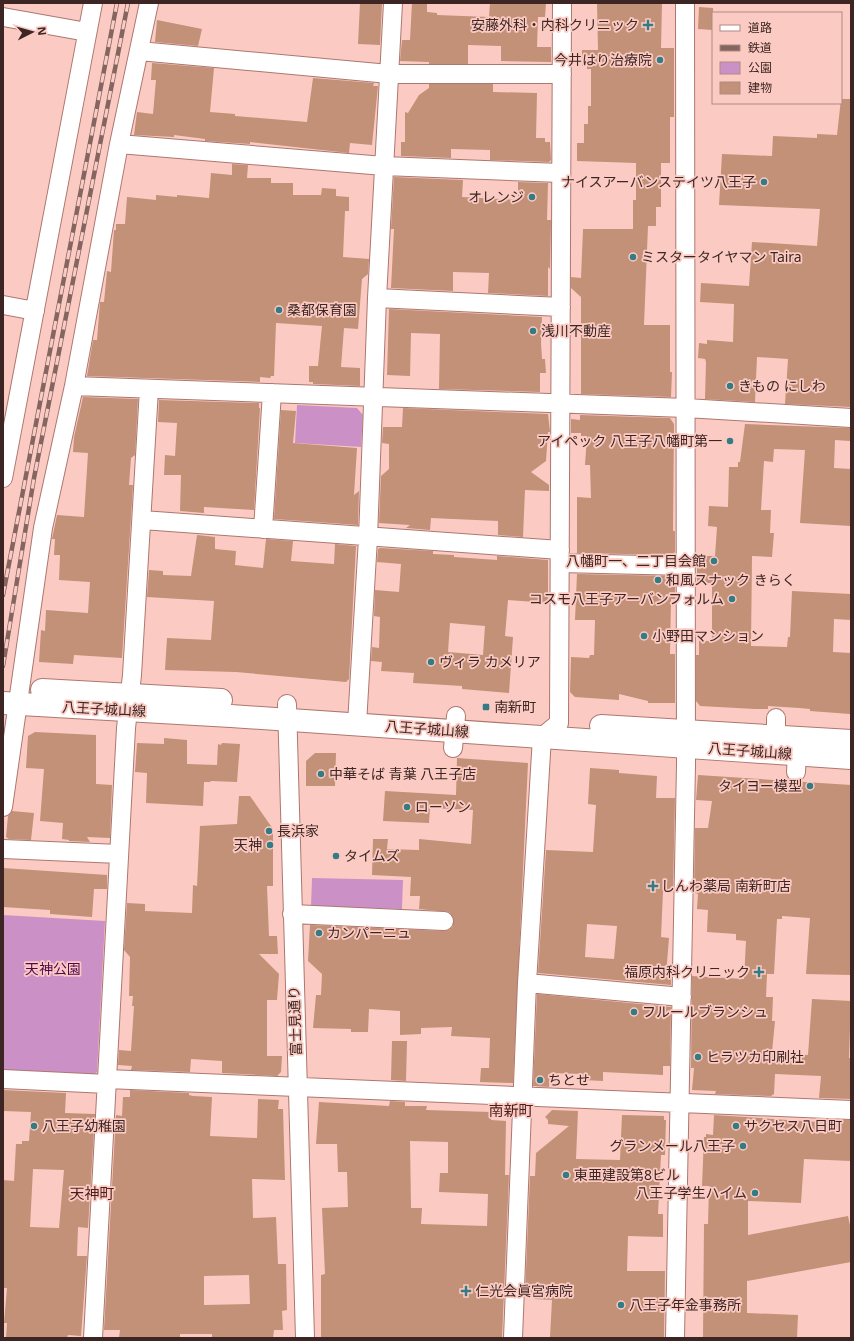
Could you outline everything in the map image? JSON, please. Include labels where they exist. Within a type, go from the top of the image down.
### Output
[{"type":"main road","name":"八王子城山線","points":[[11,696],[357,717],[454,731],[542,737],[686,739],[776,727],[851,741]]},
{"type":"main road","name":"八王子城山線","points":[[454,731],[559,723],[686,739],[796,763],[851,758]]},
{"type":"street","points":[[3,478],[93,3]]},
{"type":"street","points":[[3,807],[11,696],[43,528],[74,386],[119,144],[149,3]]},
{"type":"street","points":[[357,717],[368,538],[372,397],[393,3]]},
{"type":"street","points":[[513,1338],[524,1096],[527,983],[542,737],[559,723],[562,3]]},
{"type":"street","points":[[675,1338],[686,739],[685,3]]},
{"type":"street","points":[[3,17],[87,32]]},
{"type":"street","points":[[139,51],[389,74],[562,74]]},
{"type":"street","points":[[119,144],[384,166],[561,172]]},
{"type":"street","points":[[377,298],[561,307]]},
{"type":"street","points":[[3,305],[35,311]]},
{"type":"street","points":[[74,386],[686,408],[851,418]]},
{"type":"street","points":[[93,1338],[119,854],[142,520],[149,389]]},
{"type":"street","points":[[263,529],[272,393]]},
{"type":"street","points":[[142,520],[263,529],[686,566]]},
{"type":"street","name":"富士見通り","points":[[287,712],[305,1338]]},
{"type":"street","points":[[776,727],[796,763]]},
{"type":"street","points":[[3,849],[119,854]]},
{"type":"street","points":[[292,914],[444,921]]},
{"type":"street","points":[[527,983],[682,997]]},
{"type":"street","points":[[3,1079],[297,1087],[851,1110]]},
{"type":"green space","points":[[297,405],[357,408],[363,415],[361,447],[295,443]]},
{"type":"green space","points":[[312,878],[403,880],[402,909],[311,907]]},
{"type":"green space","name":"天神公園","points":[[3,915],[105,921],[97,1072],[91,1077],[3,1072]]},
{"type":"building","points":[[360,3],[382,3],[380,45],[358,44]]},
{"type":"building","points":[[412,3],[427,3],[427,12],[437,13],[437,15],[489,17],[490,3],[546,3],[545,17],[538,17],[537,47],[551,47],[551,62],[501,61],[501,46],[468,45],[468,64],[429,64],[429,62],[400,61],[402,40],[410,40]]},
{"type":"building","points":[[597,3],[662,3],[661,48],[674,48],[674,117],[670,117],[670,163],[661,163],[661,207],[656,207],[656,226],[648,226],[644,325],[670,325],[670,372],[672,372],[671,397],[581,394],[581,297],[571,288],[571,277],[581,278],[583,229],[633,229],[633,200],[636,200],[636,163],[577,161],[577,143],[584,143],[584,124],[588,124],[588,106],[591,106],[591,69],[587,69],[587,66],[582,66],[582,50],[598,50]]},
{"type":"building","points":[[699,7],[713,8],[712,30],[698,29]]},
{"type":"building","points":[[157,20],[202,29],[198,46],[155,42]]},
{"type":"building","points":[[152,63],[214,68],[210,112],[235,114],[235,116],[307,122],[313,78],[374,83],[373,86],[378,86],[372,145],[350,143],[349,153],[250,142],[250,144],[205,141],[205,139],[174,135],[174,137],[134,135],[137,112],[153,114],[156,80],[151,80]]},
{"type":"building","points":[[429,84],[493,84],[493,92],[537,93],[536,138],[545,138],[545,142],[550,142],[551,160],[549,162],[490,160],[490,150],[451,149],[451,158],[401,156],[401,142],[405,142],[405,112],[408,113],[419,95],[429,88]]},
{"type":"building","points":[[842,99],[851,99],[851,407],[785,404],[788,359],[757,357],[755,402],[705,399],[706,362],[705,359],[698,358],[699,343],[707,344],[707,340],[733,342],[734,304],[700,302],[701,283],[749,286],[752,242],[817,246],[820,209],[719,205],[722,154],[772,156],[773,136],[817,138],[817,134],[837,135]]},
{"type":"building","points":[[232,164],[248,165],[247,178],[271,178],[271,183],[293,183],[293,195],[321,195],[322,188],[336,189],[336,196],[349,197],[349,211],[345,211],[343,257],[369,259],[368,274],[362,279],[358,329],[344,328],[341,367],[360,368],[360,386],[313,384],[313,382],[309,382],[309,366],[318,366],[322,326],[276,323],[274,376],[271,376],[270,378],[260,377],[260,382],[87,376],[93,340],[97,340],[100,302],[104,302],[107,271],[111,272],[114,230],[116,230],[116,224],[125,224],[127,197],[156,200],[156,195],[209,198],[211,173],[232,175]]},
{"type":"building","points":[[394,177],[463,180],[462,197],[518,200],[518,182],[548,183],[547,220],[551,220],[548,296],[488,293],[489,273],[453,272],[453,291],[391,288],[394,229],[391,229]]},
{"type":"building","points":[[389,309],[542,317],[542,359],[545,359],[546,373],[540,373],[540,392],[439,389],[440,334],[411,333],[410,376],[387,375]]},
{"type":"building","points":[[83,397],[138,399],[135,455],[131,458],[129,485],[133,485],[122,658],[74,655],[73,664],[39,662],[41,630],[45,631],[46,610],[88,613],[90,582],[59,580],[60,555],[54,555],[55,539],[52,539],[57,515],[84,517],[88,453],[73,452],[74,437]]},
{"type":"building","points":[[159,400],[259,403],[260,408],[254,510],[204,507],[204,513],[180,511],[181,475],[164,475],[165,455],[175,456],[177,423],[158,422]]},
{"type":"building","points":[[403,408],[548,414],[550,432],[548,432],[546,461],[531,472],[549,485],[549,491],[525,490],[523,537],[498,535],[498,521],[431,518],[430,530],[406,528],[410,525],[379,523],[381,476],[389,469],[389,444],[382,443],[383,427],[402,427]]},
{"type":"building","points":[[281,410],[296,411],[293,443],[357,448],[354,495],[359,491],[358,525],[274,519]]},
{"type":"building","points":[[580,415],[670,418],[674,424],[673,531],[675,531],[675,552],[672,555],[577,553],[577,497],[591,498],[590,465],[585,465],[587,436],[581,436],[581,433],[571,433],[571,419],[580,420]]},
{"type":"building","points":[[745,424],[851,428],[850,441],[835,440],[834,468],[851,469],[851,526],[800,523],[805,450],[774,449],[773,462],[764,461],[761,510],[771,510],[770,533],[774,533],[772,557],[752,556],[751,646],[787,647],[788,637],[790,637],[792,591],[851,594],[851,620],[834,619],[833,652],[851,653],[850,714],[768,706],[768,709],[755,709],[700,706],[696,701],[696,655],[699,655],[699,641],[712,641],[712,583],[697,583],[697,556],[715,556],[717,527],[708,526],[709,506],[728,507],[729,467],[738,467],[738,462],[740,462]]},
{"type":"building","points":[[197,535],[215,537],[215,549],[236,551],[235,565],[263,568],[266,539],[293,541],[291,561],[334,564],[335,544],[356,546],[349,679],[346,682],[236,672],[165,670],[167,638],[211,640],[214,601],[147,597],[149,570],[163,571],[163,575],[191,576]]},
{"type":"building","points":[[378,549],[433,551],[433,554],[454,555],[454,557],[497,560],[497,556],[548,560],[548,603],[508,600],[505,636],[513,637],[509,693],[462,689],[462,686],[413,683],[414,673],[381,671],[382,662],[371,661],[372,647],[379,648],[380,617],[374,616],[375,590],[399,592],[401,564],[377,562]],"holes":[[[450,623],[485,626],[483,655],[448,652]]]},
{"type":"building","points":[[577,574],[672,576],[675,580],[675,599],[671,599],[670,654],[675,654],[675,703],[648,703],[648,701],[619,694],[619,700],[575,697],[570,692],[571,657],[589,658],[590,655],[594,655],[595,620],[575,620]]},
{"type":"building","points":[[35,732],[96,735],[96,784],[112,785],[110,838],[87,837],[90,842],[69,841],[62,839],[63,823],[40,821],[44,769],[26,768],[28,736]]},
{"type":"building","points":[[164,738],[187,740],[187,764],[217,765],[218,744],[240,744],[237,782],[204,782],[203,806],[146,803],[147,773],[135,772],[137,743],[164,744]]},
{"type":"building","name":"中華そば 青葉 八王子店","points":[[315,753],[336,753],[335,786],[306,786],[306,761]]},
{"type":"building","points":[[457,758],[528,763],[513,1083],[480,1082],[481,1068],[489,1068],[490,1038],[451,1036],[452,1027],[421,1028],[421,1034],[400,1035],[400,1011],[369,1009],[368,1032],[351,1032],[351,1029],[313,1028],[316,995],[321,995],[322,974],[308,961],[310,925],[444,931],[449,930],[453,926],[453,917],[449,912],[419,909],[420,896],[410,896],[411,877],[372,875],[373,839],[388,839],[387,849],[419,850],[419,839],[471,844],[473,810],[430,808],[429,823],[383,821],[385,791],[456,795]]},
{"type":"building","points":[[590,768],[619,770],[619,773],[657,776],[656,798],[675,798],[673,891],[663,891],[661,937],[669,938],[666,975],[671,975],[671,985],[538,973],[546,850],[593,852],[596,805],[588,804]],"holes":[[[587,924],[617,926],[614,959],[585,957]]]},
{"type":"building","points":[[698,775],[851,785],[850,975],[806,974],[810,918],[782,916],[782,919],[777,919],[774,974],[767,974],[766,997],[773,997],[772,1021],[775,1021],[772,1052],[808,1055],[812,999],[851,1001],[849,1058],[851,1058],[851,1099],[819,1098],[821,1076],[775,1074],[774,1094],[771,1096],[715,1094],[716,1091],[692,1090],[694,1068],[691,1068],[692,976],[744,979],[746,941],[736,940],[736,934],[707,932],[708,910],[697,909],[698,894],[695,893],[694,890],[695,828],[708,828],[712,801],[696,800]]},
{"type":"building","points":[[239,796],[250,796],[273,829],[273,886],[267,886],[269,936],[277,936],[278,954],[259,954],[279,974],[277,1000],[267,1000],[267,1056],[282,1056],[281,1072],[277,1076],[222,1073],[222,1061],[191,1059],[190,1072],[131,1070],[132,1066],[118,1065],[119,1050],[131,1051],[134,1006],[132,1006],[133,996],[129,996],[130,957],[124,950],[127,903],[145,904],[145,911],[192,913],[193,885],[197,886],[200,826],[237,824]]},
{"type":"building","points":[[12,811],[34,813],[31,840],[9,839],[6,837],[8,816]]},
{"type":"building","points":[[3,868],[107,875],[107,889],[94,889],[92,917],[50,914],[50,910],[3,907]]},
{"type":"building","points":[[537,994],[671,1007],[670,1066],[663,1066],[663,1075],[603,1072],[603,1081],[583,1080],[583,1074],[550,1073],[549,1087],[533,1086]]},
{"type":"building","points":[[392,1041],[407,1041],[406,1081],[391,1080]]},
{"type":"building","points":[[3,1090],[66,1093],[65,1113],[95,1114],[88,1228],[78,1227],[77,1256],[87,1256],[81,1336],[68,1335],[67,1338],[6,1338],[7,1323],[4,1323],[7,1288],[3,1288],[3,1180],[14,1181],[16,1144],[22,1144],[22,1141],[29,1141],[31,1112],[3,1111]],"holes":[[[33,1169],[64,1170],[59,1228],[30,1227]]]},
{"type":"building","points":[[130,1090],[189,1093],[189,1095],[193,1096],[212,1097],[210,1136],[257,1138],[258,1099],[279,1100],[278,1109],[283,1109],[285,1180],[252,1179],[253,1218],[276,1217],[278,1264],[286,1264],[287,1310],[282,1311],[283,1330],[274,1330],[273,1338],[212,1338],[212,1334],[180,1334],[180,1338],[119,1338],[120,1330],[104,1330],[116,1115],[122,1116],[123,1097],[130,1097]],"holes":[[[249,1275],[250,1304],[204,1305],[204,1276]]]},
{"type":"building","points":[[390,1101],[405,1102],[405,1106],[427,1106],[426,1110],[491,1112],[491,1120],[506,1121],[505,1175],[509,1175],[502,1338],[321,1337],[321,1275],[325,1274],[322,1208],[348,1207],[347,1172],[338,1172],[337,1144],[316,1144],[319,1102],[389,1106]],"holes":[[[410,1141],[448,1142],[448,1173],[440,1173],[439,1192],[488,1194],[487,1226],[421,1224],[422,1208],[411,1208]]]},
{"type":"building","points":[[552,1110],[578,1111],[576,1159],[620,1160],[622,1115],[664,1116],[664,1120],[666,1120],[665,1155],[661,1155],[658,1214],[663,1214],[663,1237],[628,1236],[627,1271],[665,1271],[664,1338],[550,1337],[552,1300],[534,1299],[534,1295],[525,1295],[530,1176],[535,1176],[536,1153],[569,1126],[548,1124],[548,1120],[545,1117]]},
{"type":"building","points":[[714,1115],[818,1122],[818,1119],[851,1120],[851,1161],[804,1159],[801,1203],[748,1201],[748,1235],[848,1216],[851,1230],[851,1262],[747,1281],[747,1313],[798,1315],[797,1338],[703,1338],[704,1224],[708,1224],[709,1186],[702,1186],[704,1137],[706,1137],[706,1134],[713,1135]]},
{"type":"railway","points":[[3,595],[117,3]]},
{"type":"railway","points":[[3,666],[34,478],[128,3]]},
{"type":"place","name":"安藤外科・内科クリニック","points":[[648,25]]},
{"type":"place","name":"今井はり治療院","points":[[660,60]]},
{"type":"place","name":"ナイスアーバンステイツ八王子","points":[[764,182]]},
{"type":"place","name":"オレンジ","points":[[532,197]]},
{"type":"place","name":"ミスタータイヤマン Taira","points":[[633,257]]},
{"type":"place","name":"桑都保育園","points":[[279,310]]},
{"type":"place","name":"浅川不動産","points":[[533,331]]},
{"type":"place","name":"きもの にしわ","points":[[730,386]]},
{"type":"place","name":"アイペック 八王子八幡町第一","points":[[730,441]]},
{"type":"place","name":"八幡町一、二丁目会館","points":[[714,561]]},
{"type":"place","name":"和風スナック きらく","points":[[658,580]]},
{"type":"place","name":"コスモ八王子アーバンフォルム","points":[[732,599]]},
{"type":"place","name":"小野田マンション","points":[[644,636]]},
{"type":"place","name":"ヴィラ カメリア","points":[[431,662]]},
{"type":"place","name":"南新町","points":[[486,707]]},
{"type":"place","name":"中華そば 青葉 八王子店","points":[[321,774]]},
{"type":"place","name":"タイヨー模型","points":[[810,786]]},
{"type":"place","name":"ローソン","points":[[407,807]]},
{"type":"place","name":"長浜家","points":[[269,831]]},
{"type":"place","name":"天神","points":[[270,845]]},
{"type":"place","name":"タイムズ","points":[[336,856]]},
{"type":"place","name":"しんわ薬局 南新町店","points":[[653,886]]},
{"type":"place","name":"カンパーニュ","points":[[319,933]]},
{"type":"place","name":"福原内科クリニック","points":[[759,972]]},
{"type":"place","name":"フルールブランシュ","points":[[634,1012]]},
{"type":"place","name":"ヒラツカ印刷社","points":[[698,1057]]},
{"type":"place","name":"ちとせ","points":[[540,1080]]},
{"type":"place","name":"八王子幼稚園","points":[[34,1126]]},
{"type":"place","name":"サクセス八日町","points":[[736,1126]]},
{"type":"place","name":"グランメール八王子","points":[[743,1146]]},
{"type":"place","name":"東亜建設第8ビル","points":[[566,1175]]},
{"type":"place","name":"八王子学生ハイム","points":[[755,1193]]},
{"type":"place","name":"仁光会眞宮病院","points":[[466,1291]]},
{"type":"place","name":"八王子年金事務所","points":[[621,1305]]},
{"type":"district","name":"南新町","points":[[511,1111]]},
{"type":"district","name":"天神町","points":[[92,1194]]}]
